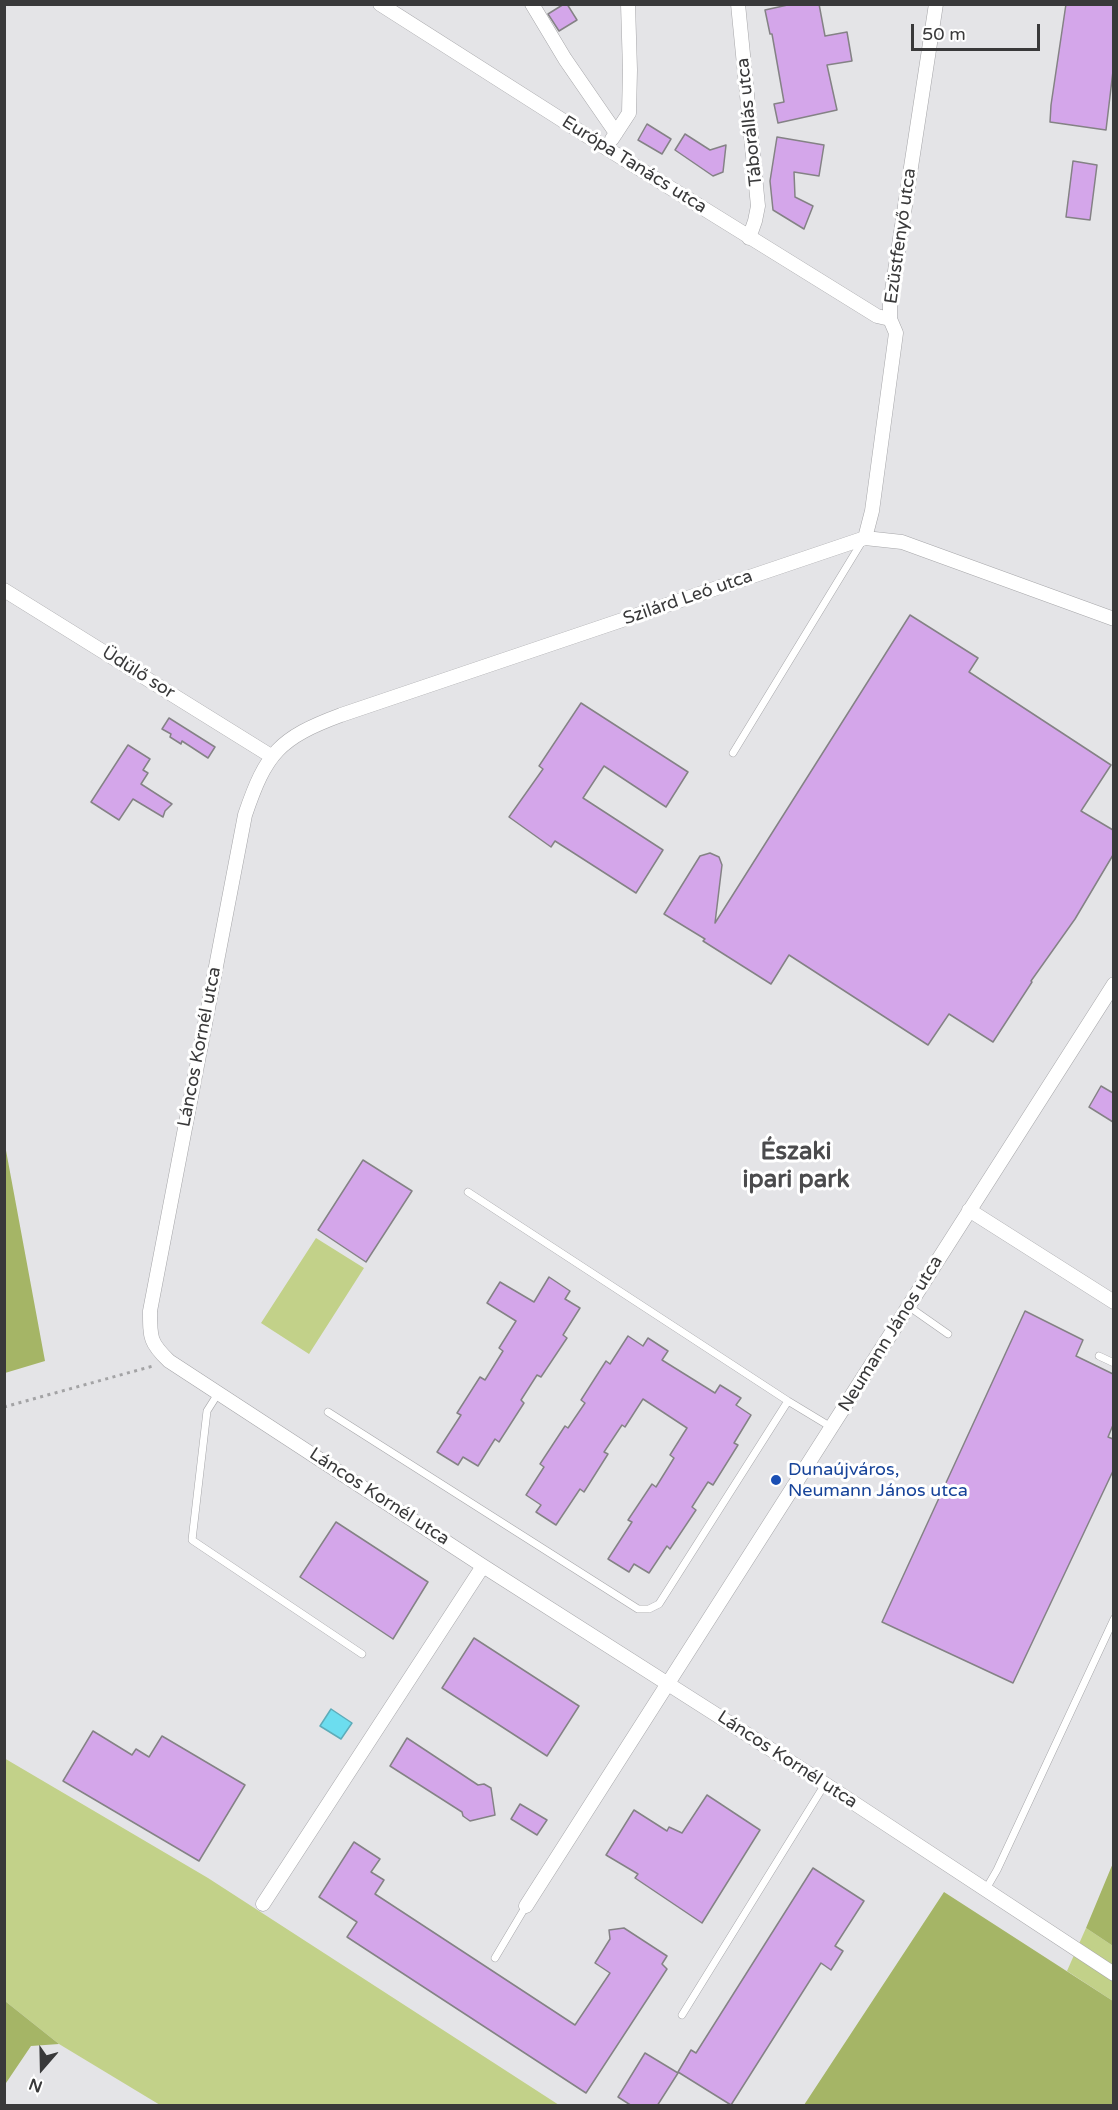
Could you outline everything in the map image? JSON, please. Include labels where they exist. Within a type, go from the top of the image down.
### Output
[{"type":"street","name":"Európa Tanács utca","points":[[380,4],[749,238],[877,316],[890,319]]},
{"type":"street","points":[[532,4],[565,59],[616,133]]},
{"type":"street","points":[[606,148],[629,113],[628,4]]},
{"type":"street","name":"Táborállás utca","points":[[738,4],[758,206],[756,221],[749,238]]},
{"type":"street","name":"Ezüstfenyő utca","points":[[865,538],[872,510],[896,333],[890,319],[890,304],[936,4]]},
{"type":"street","name":"Szilárd Leó utca","points":[[271,756],[285,743],[314,725],[865,538],[902,542],[1113,619]]},
{"type":"street","points":[[4,583],[9,593]]},
{"type":"street","name":"Üdülő sor","points":[[9,593],[271,756]]},
{"type":"street","name":"Láncos Kornél utca","points":[[271,756],[255,785],[245,815],[150,1311],[150,1335],[155,1348],[169,1361],[483,1566],[825,1784],[1113,1974]]},
{"type":"street","name":"Neumann János utca","points":[[526,1906],[1113,984]]},
{"type":"street","points":[[969,1210],[1113,1302]]},
{"type":"street","points":[[263,1904],[483,1566]]},
{"type":"lane","points":[[733,753],[865,538]]},
{"type":"lane","points":[[468,1192],[831,1427]]},
{"type":"lane","points":[[908,1306],[948,1334]]},
{"type":"lane","points":[[1099,1356],[1113,1363]]},
{"type":"lane","points":[[219,1392],[207,1411],[192,1540],[362,1654]]},
{"type":"lane","points":[[328,1412],[639,1609],[649,1609],[659,1604],[788,1401]]},
{"type":"lane","points":[[986,1889],[997,1870],[1113,1619]]},
{"type":"lane","points":[[682,2015],[825,1784]]},
{"type":"lane","points":[[495,1958],[526,1906]]},
{"type":"path","points":[[4,1407],[169,1361]]},
{"type":"green space","points":[[5,1145],[45,1361],[4,1373]]},
{"type":"green space","points":[[316,1238],[364,1268],[309,1354],[261,1323]]},
{"type":"green space","points":[[4,1758],[208,1878],[559,2105],[160,2105],[59,2044],[5,2001]]},
{"type":"green space","points":[[1113,1863],[1114,1946],[1086,1928]]},
{"type":"green space","points":[[944,1892],[1113,2001],[1113,2105],[804,2105]]},
{"type":"green space","points":[[1086,1928],[1113,1946],[1113,2001],[1067,1971]]},
{"type":"green space","points":[[5,2001],[59,2044],[31,2046],[6,2083],[5,2100]]},
{"type":"water","points":[[331,1709],[352,1723],[341,1739],[320,1726]]},
{"type":"building","points":[[567,4],[577,20],[559,31],[548,14]]},
{"type":"building","points":[[792,4],[819,4],[825,36],[847,32],[852,61],[827,65],[837,110],[778,123],[774,104],[784,102],[772,34],[770,34],[765,10]]},
{"type":"building","points":[[1066,4],[1113,4],[1113,71],[1106,130],[1050,122]]},
{"type":"building","points":[[647,124],[671,139],[662,154],[638,140]]},
{"type":"building","points":[[685,134],[710,150],[726,145],[723,172],[713,176],[675,150]]},
{"type":"building","points":[[777,137],[824,145],[819,176],[794,172],[795,197],[813,206],[804,229],[773,210],[770,181]]},
{"type":"building","points":[[1073,161],[1097,165],[1090,220],[1066,217]]},
{"type":"building","points":[[910,615],[978,658],[969,672],[1111,765],[1081,811],[1113,830],[1113,855],[1075,919],[1031,981],[993,1042],[949,1014],[928,1045],[789,955],[771,984],[664,914],[700,856],[710,853],[719,857],[722,865],[715,923]]},
{"type":"building","points":[[581,703],[688,772],[666,807],[604,766],[583,798],[663,850],[636,893],[555,841],[551,847],[509,817],[543,769],[539,766]]},
{"type":"building","points":[[169,718],[215,747],[208,758],[182,741],[181,744],[162,729]]},
{"type":"building","points":[[128,745],[150,759],[143,770],[148,773],[141,784],[172,804],[163,817],[133,799],[119,820],[91,802]]},
{"type":"building","points":[[1101,1086],[1113,1093],[1113,1122],[1089,1107]]},
{"type":"building","points":[[363,1160],[412,1191],[366,1262],[318,1230]]},
{"type":"building","points":[[549,1277],[570,1291],[565,1299],[580,1308],[563,1335],[567,1338],[541,1377],[537,1375],[521,1400],[524,1403],[499,1442],[495,1439],[478,1466],[463,1457],[458,1465],[437,1452],[461,1415],[457,1413],[480,1377],[485,1380],[503,1351],[499,1348],[516,1321],[487,1303],[500,1282],[534,1302]]},
{"type":"building","points":[[1025,1311],[1083,1340],[1076,1356],[1113,1374],[1113,1425],[1108,1437],[1113,1439],[1113,1471],[1013,1683],[882,1622]]},
{"type":"building","points":[[628,1336],[643,1346],[648,1338],[668,1351],[662,1360],[715,1393],[720,1385],[741,1398],[736,1405],[751,1415],[734,1443],[738,1445],[713,1485],[708,1482],[692,1507],[696,1510],[670,1549],[667,1546],[649,1573],[634,1564],[629,1572],[608,1559],[632,1522],[628,1520],[652,1484],[656,1487],[674,1458],[670,1455],[687,1428],[643,1399],[625,1427],[622,1425],[604,1452],[608,1454],[584,1492],[580,1489],[556,1525],[536,1512],[541,1505],[526,1495],[544,1467],[540,1464],[565,1426],[568,1428],[585,1403],[581,1400],[606,1361],[610,1364]]},
{"type":"building","points":[[336,1522],[428,1582],[393,1639],[300,1577]]},
{"type":"building","points":[[474,1638],[579,1706],[547,1756],[442,1688]]},
{"type":"building","points":[[93,1731],[132,1755],[136,1749],[149,1757],[162,1736],[245,1785],[199,1861],[63,1781]]},
{"type":"building","points":[[407,1738],[478,1785],[484,1784],[491,1788],[495,1815],[470,1821],[463,1816],[462,1812],[390,1766]]},
{"type":"building","points":[[707,1795],[760,1830],[702,1923],[635,1878],[638,1874],[606,1855],[634,1810],[667,1831],[669,1827],[682,1833]]},
{"type":"building","points":[[520,1804],[547,1820],[537,1835],[511,1819]]},
{"type":"building","points":[[354,1842],[380,1859],[371,1872],[384,1880],[375,1894],[575,2025],[610,1973],[595,1963],[610,1939],[609,1930],[624,1928],[667,1956],[662,1964],[667,1969],[586,2093],[347,1937],[357,1922],[319,1897]]},
{"type":"building","points":[[813,1868],[864,1901],[835,1946],[843,1951],[831,1970],[821,1963],[731,2105],[678,2072],[691,2050],[696,2053]]},
{"type":"building","points":[[645,2053],[678,2073],[657,2106],[632,2106],[618,2097]]},
{"type":"place","name":"Dunaújváros, Neumann János utca","points":[[776,1480]]},
{"type":"district","name":"Északi ipari park","points":[[796,1167]]}]
